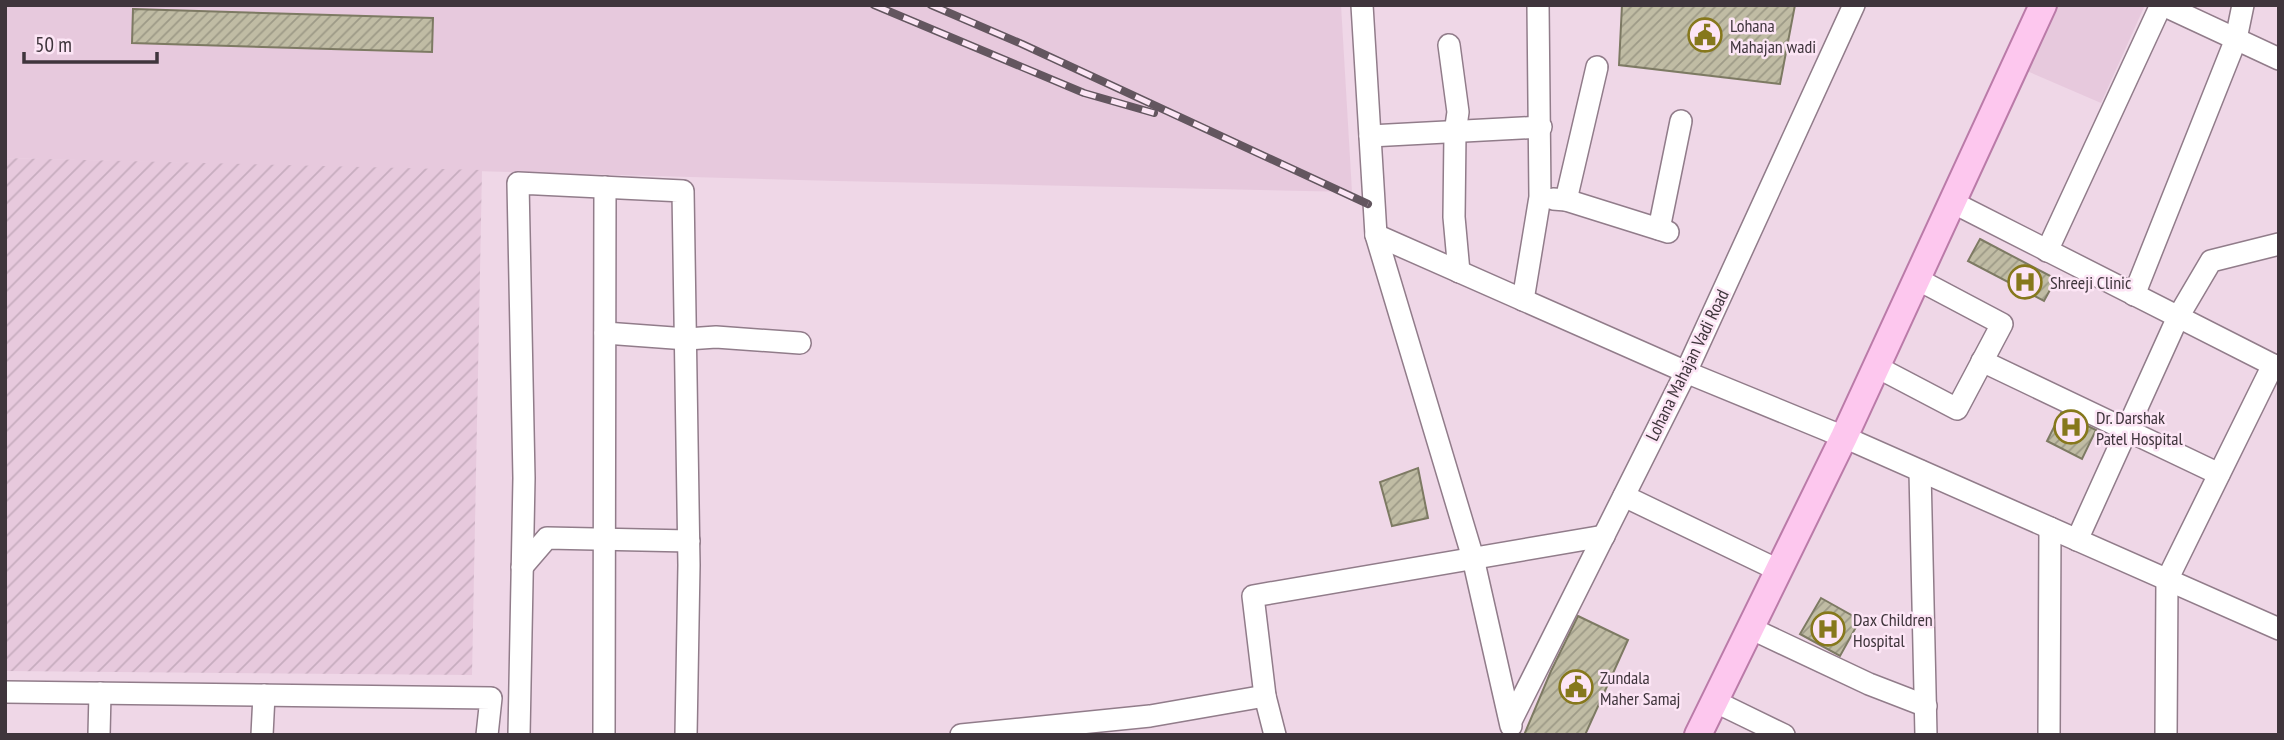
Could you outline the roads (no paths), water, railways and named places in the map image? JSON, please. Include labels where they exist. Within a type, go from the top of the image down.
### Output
[{"type":"main road","points":[[1698,735],[1844,437],[2043,5]]},
{"type":"street","points":[[1362,5],[1376,235],[1473,558],[1512,728]]},
{"type":"street","points":[[1523,300],[1540,197],[1538,5]]},
{"type":"street","name":"Lohana Mahajan Vadi Road","points":[[1512,728],[1686,372],[1854,5]]},
{"type":"street","points":[[2047,251],[2162,5],[2279,59]]},
{"type":"street","points":[[2134,295],[2236,39],[2244,5]]},
{"type":"street","points":[[1449,45],[1458,112],[1455,133],[1454,217],[1459,272]]},
{"type":"street","points":[[1566,200],[1597,67]]},
{"type":"street","points":[[1540,197],[1566,200],[1664,231],[1681,121]]},
{"type":"street","points":[[1370,136],[1541,127]]},
{"type":"street","points":[[519,735],[524,478],[519,183],[683,191],[689,541],[686,735]]},
{"type":"street","points":[[604,735],[606,187]]},
{"type":"street","points":[[1952,202],[2276,367],[2167,580],[2166,735]]},
{"type":"street","points":[[2077,540],[2178,317],[2211,261],[2275,244],[2279,224]]},
{"type":"street","points":[[1376,235],[2279,629]]},
{"type":"street","points":[[1877,367],[1957,409],[2002,324],[1917,279]]},
{"type":"street","points":[[605,332],[687,339],[716,337],[800,343]]},
{"type":"street","points":[[1982,361],[2219,474]]},
{"type":"street","points":[[1920,471],[1926,735]]},
{"type":"street","points":[[1624,496],[1778,570]]},
{"type":"street","points":[[2049,735],[2050,528]]},
{"type":"street","points":[[1275,735],[1265,696],[1253,596],[1604,536]]},
{"type":"street","points":[[522,567],[547,538],[689,541]]},
{"type":"street","points":[[1750,628],[1869,684],[1926,706]]},
{"type":"street","points":[[5,692],[491,698],[487,735]]},
{"type":"street","points":[[99,735],[100,693]]},
{"type":"street","points":[[262,735],[264,695]]},
{"type":"street","points":[[961,735],[1150,716],[1265,696]]},
{"type":"street","points":[[1714,701],[1784,735]]},
{"type":"railway","points":[[874,5],[1084,93],[1154,113]]},
{"type":"railway","points":[[931,5],[1022,44],[1368,204]]},
{"type":"place","name":"Lohana Mahajan wadi","points":[[1705,35]]},
{"type":"place","name":"Shreeji Clinic","points":[[2025,282]]},
{"type":"place","name":"Dr. Darshak Patel Hospital","points":[[2071,427]]},
{"type":"place","name":"Dax Children Hospital","points":[[1828,629]]},
{"type":"place","name":"Zundala Maher Samaj","points":[[1576,687]]}]
